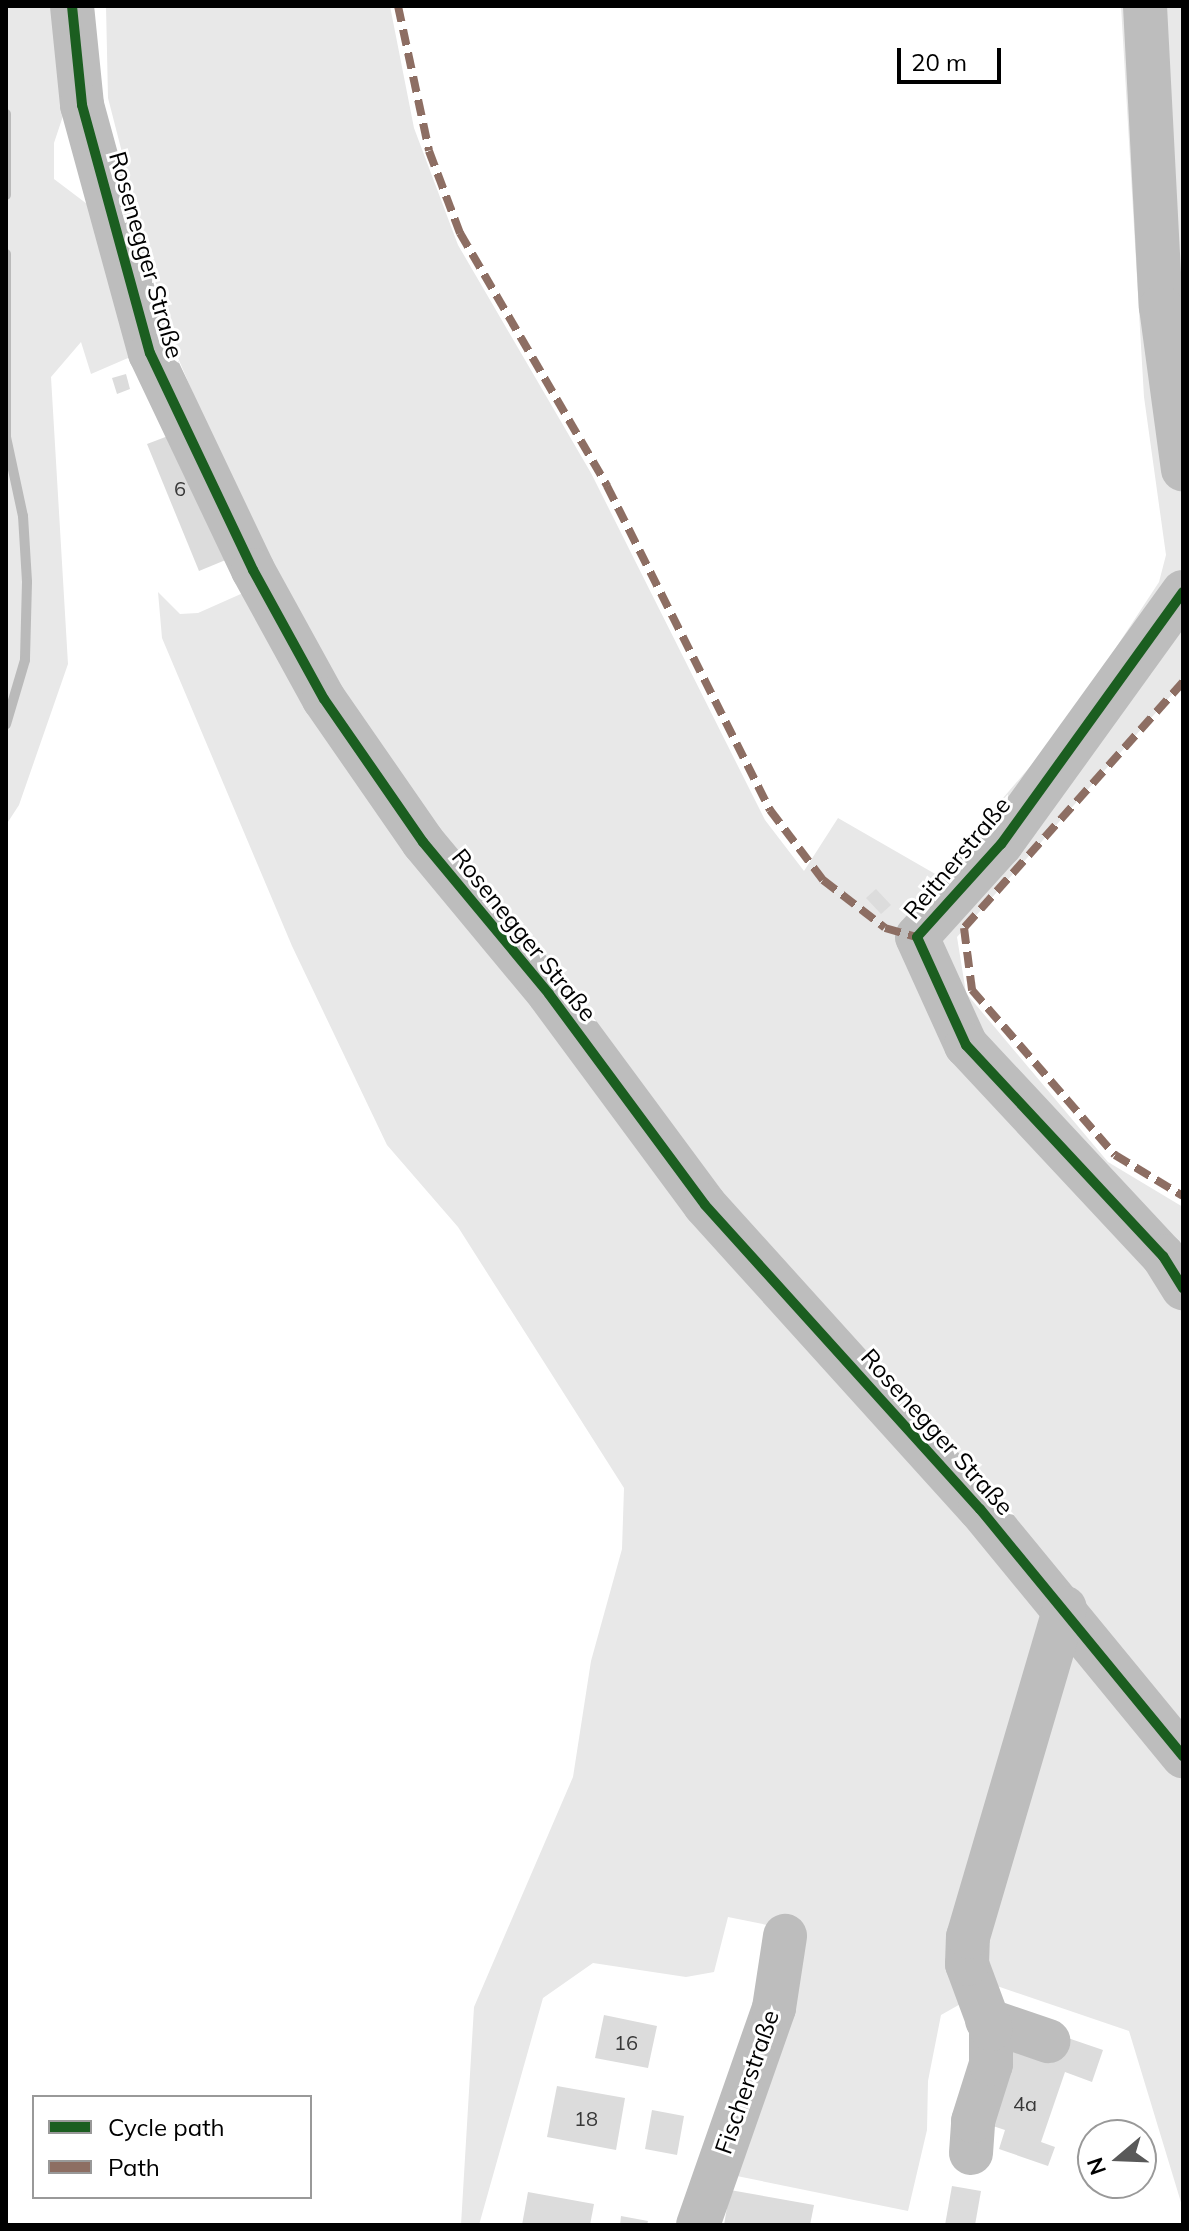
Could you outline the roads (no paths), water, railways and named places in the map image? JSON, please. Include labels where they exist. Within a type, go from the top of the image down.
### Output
[{"type":"street","name":"Rosenegger Straße","points":[[72,6],[82,105],[150,353],[253,570],[324,699],[423,842],[549,994],[705,1205],[1065,1608],[1183,1756]]},
{"type":"street","points":[[1145,6],[1161,307],[1183,470]]},
{"type":"street","name":"Reitnerstraße","points":[[1173,1272],[966,1045],[917,937],[1001,844],[1183,592]]},
{"type":"street","points":[[971,2153],[973,2121],[991,2064],[987,2020],[967,1964],[968,1937],[1065,1608]]},
{"type":"street","name":"Fischerstraße","points":[[698,2225],[774,2008],[785,1936]]},
{"type":"street","points":[[987,2020],[1048,2041]]},
{"type":"waterway","points":[[6,114],[6,195]]},
{"type":"waterway","points":[[6,254],[6,437],[23,516],[27,582],[25,660],[6,724]]}]
